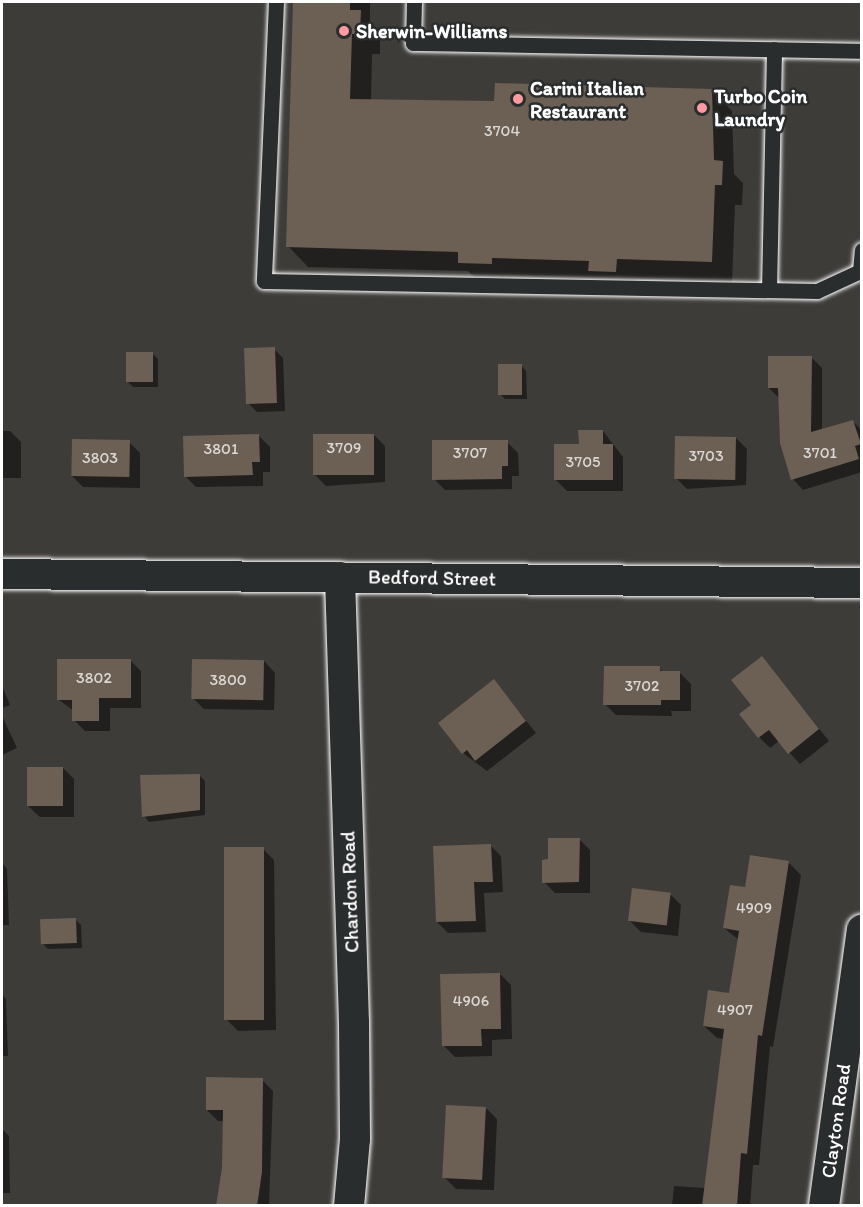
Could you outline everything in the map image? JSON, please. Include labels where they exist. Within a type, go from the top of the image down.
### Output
[{"type":"street","name":"Bedford Street","points":[[2,574],[861,583]]},
{"type":"street","name":"Chardon Road","points":[[340,577],[354,1023],[355,1139],[349,1206]]},
{"type":"street","name":"Clayton Road","points":[[824,1206],[861,930]]},
{"type":"lane","points":[[276,2],[264,281],[817,291],[860,271],[861,250]]},
{"type":"lane","points":[[414,2],[413,43],[861,51]]},
{"type":"lane","points":[[769,290],[774,49]]},
{"type":"building","points":[[293,2],[350,2],[350,10],[361,10],[360,34],[352,34],[350,99],[494,101],[495,83],[712,89],[714,160],[723,161],[722,185],[715,185],[712,262],[617,259],[616,272],[588,271],[589,261],[492,258],[492,264],[458,263],[458,252],[286,247]]},
{"type":"building","points":[[275,347],[277,403],[246,404],[244,348]]},
{"type":"building","points":[[126,352],[153,352],[153,382],[126,382]]},
{"type":"building","points":[[768,356],[812,356],[811,432],[853,420],[861,444],[855,446],[859,459],[791,480],[780,443],[778,388],[768,388]]},
{"type":"building","points":[[498,364],[522,364],[522,395],[498,395]]},
{"type":"building","points":[[578,430],[603,430],[603,444],[613,444],[613,480],[554,480],[554,444],[579,444]]},
{"type":"building","points":[[259,434],[260,462],[252,462],[253,475],[184,477],[183,436]]},
{"type":"building","points":[[313,434],[374,434],[374,475],[313,475]]},
{"type":"building","points":[[675,436],[736,437],[735,480],[674,479]]},
{"type":"building","points":[[72,439],[130,440],[129,477],[71,476]]},
{"type":"building","points":[[432,440],[508,440],[508,466],[502,466],[502,479],[432,480]]},
{"type":"building","points":[[762,656],[819,729],[788,754],[769,730],[758,738],[739,714],[751,705],[731,680]]},
{"type":"building","points":[[57,659],[131,659],[131,698],[99,698],[99,721],[72,721],[72,700],[57,700]]},
{"type":"building","points":[[192,659],[264,660],[263,700],[191,699]]},
{"type":"building","points":[[604,666],[660,666],[660,671],[680,671],[680,700],[661,700],[661,705],[603,705]]},
{"type":"building","points":[[494,679],[526,721],[475,761],[467,750],[462,754],[438,723]]},
{"type":"building","points":[[27,767],[63,767],[63,806],[27,806]]},
{"type":"building","points":[[200,774],[200,810],[142,817],[140,775]]},
{"type":"building","points":[[548,838],[580,838],[579,882],[542,883],[542,860],[548,859]]},
{"type":"building","points":[[491,844],[493,882],[474,882],[476,921],[436,922],[433,846]]},
{"type":"building","points":[[224,847],[264,847],[264,1020],[224,1020]]},
{"type":"building","points":[[750,855],[789,861],[762,1036],[758,1035],[747,1154],[741,1153],[737,1206],[702,1206],[724,1029],[703,1026],[708,990],[729,993],[739,931],[723,928],[730,885],[745,887]]},
{"type":"building","points":[[632,888],[671,893],[667,926],[628,921]]},
{"type":"building","points":[[76,918],[77,943],[41,944],[40,919]]},
{"type":"building","points":[[500,973],[501,1029],[481,1029],[482,1046],[442,1046],[440,974]]},
{"type":"building","points":[[206,1077],[263,1078],[262,1172],[257,1206],[216,1206],[222,1168],[223,1110],[206,1110]]},
{"type":"building","points":[[446,1105],[486,1107],[482,1180],[442,1178]]},
{"type":"place","name":"Sherwin-Williams","points":[[344,31]]},
{"type":"place","name":"Carini Italian Restaurant","points":[[518,99]]},
{"type":"place","name":"Turbo Coin Laundry","points":[[702,108]]}]
